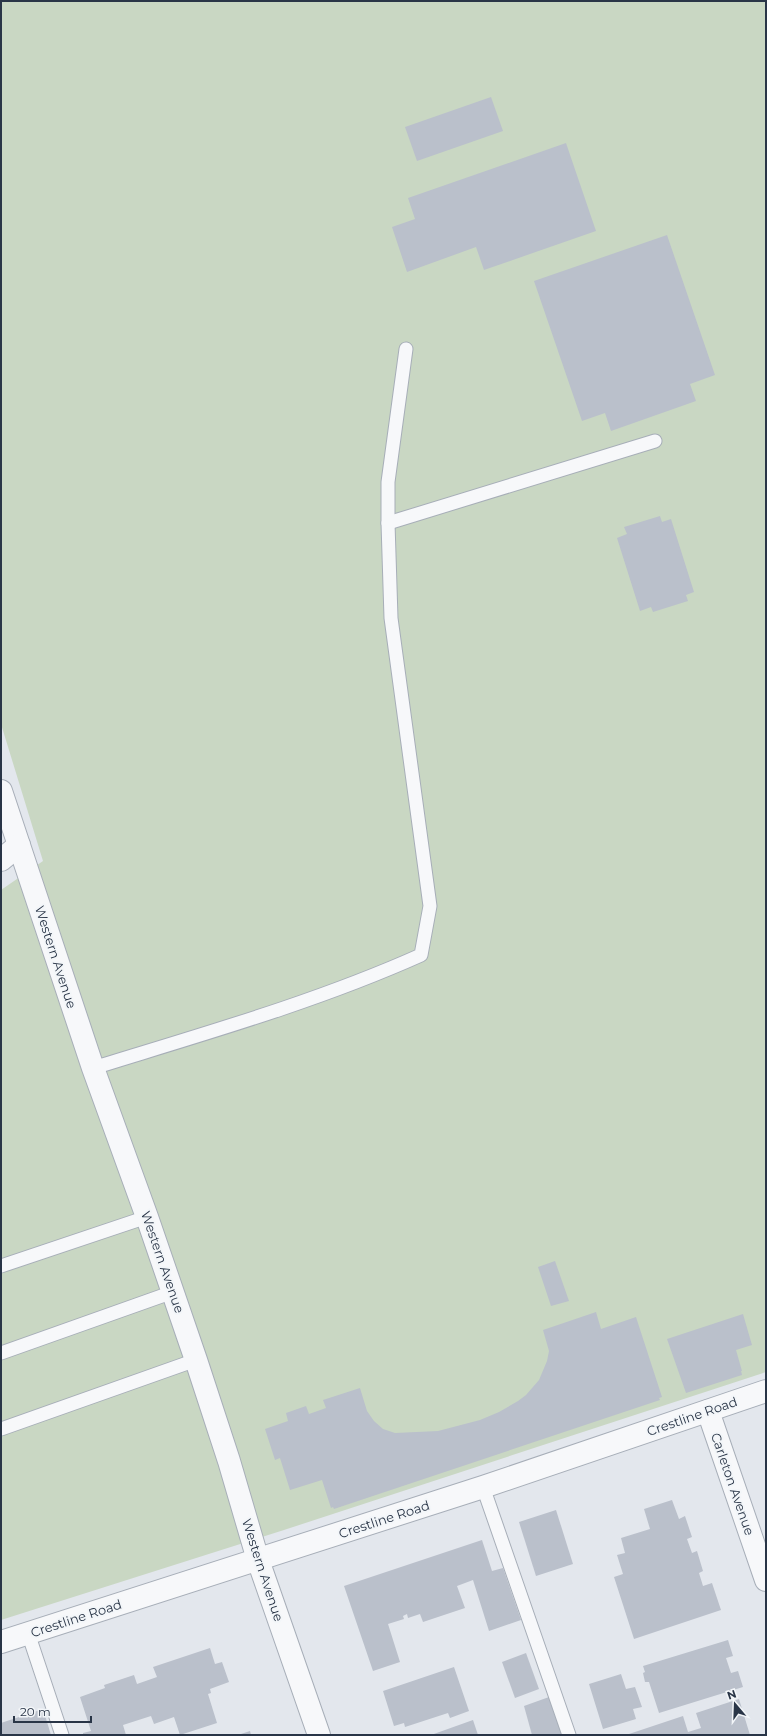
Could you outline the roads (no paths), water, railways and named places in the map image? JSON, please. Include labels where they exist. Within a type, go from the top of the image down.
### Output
[{"type":"street","name":"Western Avenue","points":[[1,791],[93,1068],[147,1217],[196,1360],[229,1461],[258,1560],[320,1735]]},
{"type":"street","points":[[1,860],[19,845]]},
{"type":"street","name":"Crestline Road","points":[[1,1642],[483,1487],[766,1391]]},
{"type":"street","name":"Carleton Avenue","points":[[708,1411],[766,1580]]},
{"type":"lane","points":[[93,1068],[262,1015],[391,969],[421,955],[430,906],[391,618],[388,523],[388,482],[406,349]]},
{"type":"lane","points":[[388,523],[655,441]]},
{"type":"lane","points":[[1,1266],[147,1217]]},
{"type":"lane","points":[[1,1353],[173,1292]]},
{"type":"lane","points":[[1,1429],[196,1360]]},
{"type":"lane","points":[[483,1487],[569,1735]]},
{"type":"lane","points":[[28,1633],[62,1735]]}]
